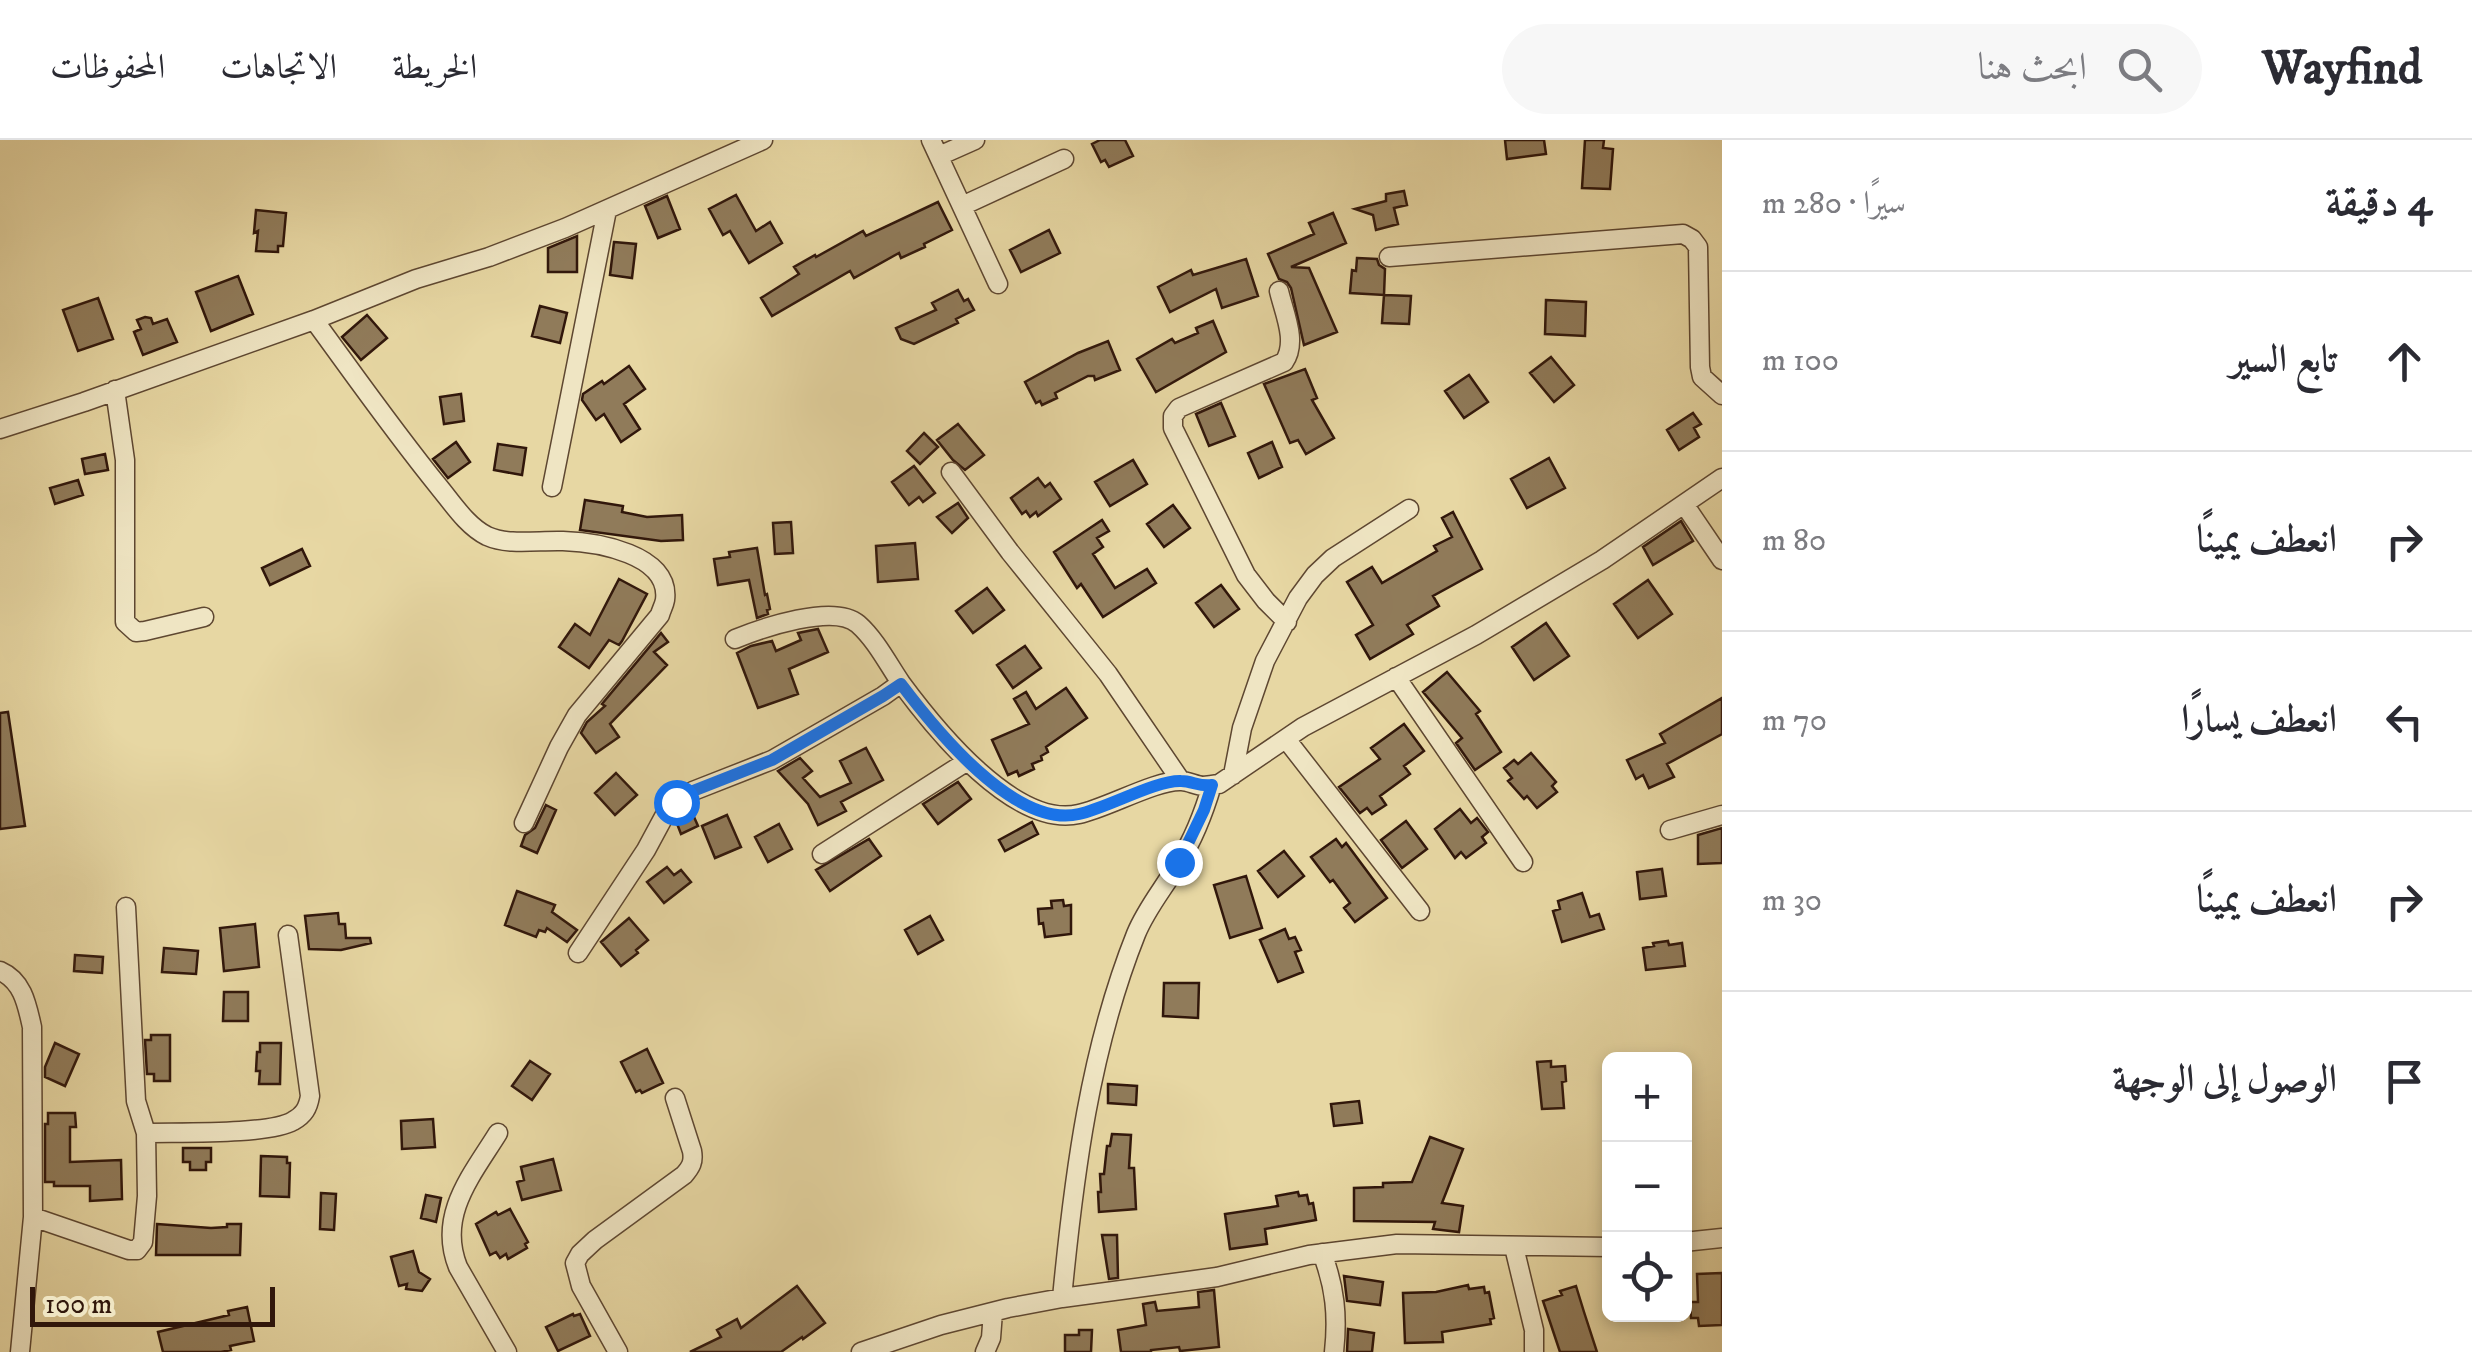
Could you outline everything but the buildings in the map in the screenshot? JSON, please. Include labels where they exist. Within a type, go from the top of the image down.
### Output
[{"type":"street","points":[[0,429],[314,320],[416,279],[490,257],[764,140]]},
{"type":"street","points":[[975,140],[935,148],[998,284]]},
{"type":"street","points":[[962,206],[1064,159]]},
{"type":"street","points":[[552,487],[607,210]]},
{"type":"street","points":[[1388,257],[1682,234],[1698,248],[1702,378],[1722,395]]},
{"type":"street","points":[[1279,291],[1291,340],[1290,354],[1284,362],[1179,408],[1172,428],[1246,575],[1286,622]]},
{"type":"street","points":[[314,320],[418,462],[476,530],[491,538],[518,542],[601,545],[648,563],[659,574],[665,600],[660,615],[577,715],[524,823]]},
{"type":"street","points":[[115,390],[125,460],[125,622],[136,632],[145,632],[204,617]]},
{"type":"street","points":[[951,472],[1108,674],[1181,781]]},
{"type":"street","points":[[734,639],[789,621],[848,617],[867,634],[901,684],[984,778],[1044,813],[1076,815],[1181,781],[1204,786],[1219,784],[1303,727],[1476,635],[1602,560],[1722,478]]},
{"type":"street","points":[[1684,504],[1722,560]]},
{"type":"street","points":[[1233,775],[1242,728],[1265,661],[1298,598],[1334,558],[1409,509]]},
{"type":"street","points":[[1396,677],[1523,862]]},
{"type":"street","points":[[578,953],[676,802],[693,791],[772,760],[901,684]]},
{"type":"street","points":[[1286,739],[1420,911]]},
{"type":"street","points":[[822,854],[966,762]]},
{"type":"street","points":[[1062,1298],[1070,1211],[1088,1100],[1112,1006],[1144,914],[1179,862],[1212,785]]},
{"type":"street","points":[[1670,830],[1722,815]]},
{"type":"street","points":[[33,1217],[129,1250],[138,1250],[143,1242],[146,1133],[136,1100],[126,907]]},
{"type":"street","points":[[146,1133],[269,1128],[292,1122],[305,1112],[310,1096],[288,935]]},
{"type":"street","points":[[0,971],[18,984],[32,1027],[33,1217],[20,1352]]},
{"type":"street","points":[[618,1352],[581,1286],[576,1263],[595,1240],[691,1167],[692,1151],[676,1098]]},
{"type":"street","points":[[498,1133],[458,1196],[451,1238],[458,1267],[507,1352]]},
{"type":"street","points":[[1692,1241],[1722,1238]]},
{"type":"street","points":[[861,1352],[993,1312],[1062,1298],[1217,1277],[1322,1253],[1397,1244],[1602,1246]]},
{"type":"street","points":[[1514,1246],[1534,1330],[1534,1352]]},
{"type":"street","points":[[1322,1253],[1336,1306],[1334,1352]]},
{"type":"street","points":[[985,1352],[991,1338],[993,1312]]},
{"type":"route","points":[[676,802],[693,791],[772,760],[901,684],[966,762],[984,778],[1044,813],[1076,815],[1181,781],[1212,785],[1179,862]]}]
